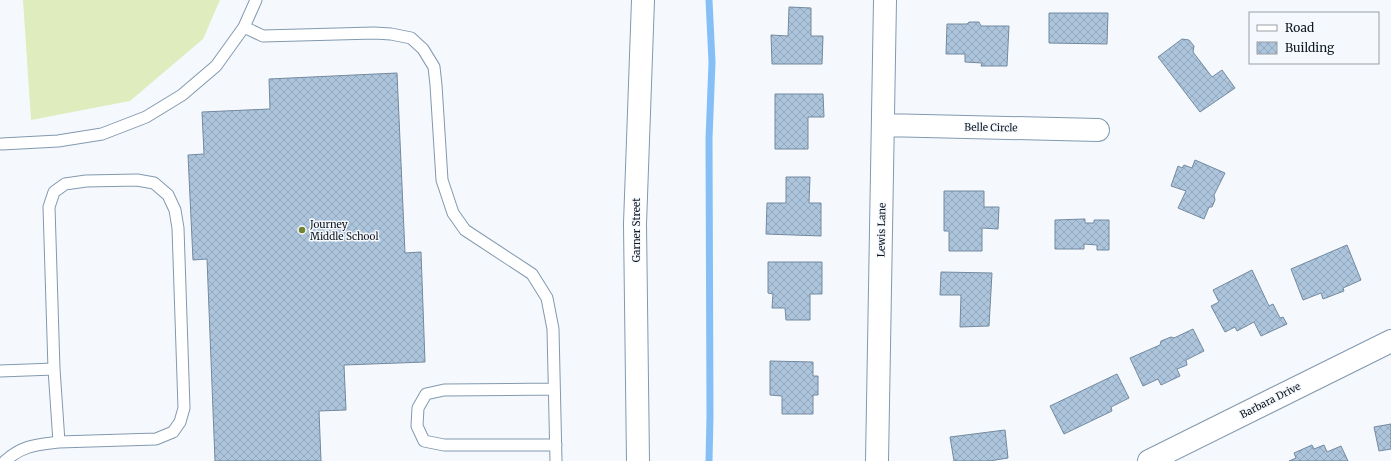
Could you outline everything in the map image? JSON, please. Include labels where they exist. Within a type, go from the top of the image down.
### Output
[{"type":"street","name":"Garner Street","points":[[638,461],[635,224],[643,0]]},
{"type":"street","name":"Lewis Lane","points":[[877,461],[885,0]]},
{"type":"street","name":"Belle Circle","points":[[883,124],[1098,130]]},
{"type":"street","name":"Barbara Drive","points":[[1149,461],[1391,340]]},
{"type":"lane","points":[[2,144],[58,141],[102,134],[146,117],[182,95],[216,66],[244,27],[256,0]]},
{"type":"lane","points":[[244,27],[263,36],[374,32],[411,38],[423,49],[434,67],[442,180],[453,214],[466,230],[532,274],[547,298],[553,329],[556,461]]},
{"type":"lane","points":[[5,461],[15,452],[31,445],[59,442],[156,438],[173,432],[180,422],[184,408],[178,228],[175,210],[168,195],[154,183],[137,180],[86,181],[65,184],[54,192],[49,207],[54,369],[59,442]]},
{"type":"lane","points":[[0,371],[54,369]]},
{"type":"lane","points":[[554,389],[444,390],[426,394],[418,408],[417,426],[424,441],[444,445],[556,445]]},
{"type":"green space","points":[[23,0],[220,0],[203,39],[130,101],[31,120]]},
{"type":"building","points":[[789,7],[811,8],[811,36],[823,36],[822,64],[772,64],[771,35],[788,36]]},
{"type":"building","points":[[1049,13],[1108,13],[1107,44],[1049,43]]},
{"type":"building","points":[[969,22],[979,22],[981,26],[1009,26],[1007,66],[981,66],[982,63],[965,62],[965,54],[946,54],[947,24],[967,24]]},
{"type":"building","points":[[1182,39],[1189,40],[1194,46],[1193,52],[1212,77],[1222,70],[1235,88],[1200,112],[1158,57]]},
{"type":"building","name":"Journey Middle School","points":[[397,73],[405,253],[421,252],[425,362],[344,365],[346,410],[319,411],[321,461],[215,461],[207,259],[193,260],[188,155],[204,154],[202,112],[270,109],[269,79]]},
{"type":"building","points":[[775,94],[823,94],[824,117],[808,117],[808,149],[775,149]]},
{"type":"building","points":[[1195,160],[1225,173],[1214,195],[1215,200],[1212,207],[1209,207],[1204,219],[1178,208],[1186,191],[1171,186],[1178,166],[1182,168],[1184,165],[1192,168]]},
{"type":"building","points":[[786,177],[810,177],[809,203],[821,203],[821,236],[766,234],[767,203],[786,203]]},
{"type":"building","points":[[944,191],[984,191],[984,207],[999,207],[998,229],[982,228],[982,251],[949,251],[949,231],[944,231]]},
{"type":"building","points":[[1085,219],[1085,223],[1094,223],[1094,220],[1109,220],[1109,250],[1097,250],[1097,245],[1084,244],[1084,249],[1055,249],[1055,220]]},
{"type":"building","points":[[1347,245],[1361,280],[1343,288],[1344,291],[1323,299],[1321,293],[1303,300],[1291,269]]},
{"type":"building","points":[[768,262],[822,262],[822,294],[810,294],[810,320],[786,320],[785,308],[772,308],[773,294],[768,293]]},
{"type":"building","points":[[1252,270],[1269,306],[1273,304],[1280,318],[1283,317],[1287,324],[1261,336],[1254,322],[1237,331],[1235,327],[1225,332],[1211,306],[1219,302],[1213,290]]},
{"type":"building","points":[[941,272],[992,273],[989,326],[960,327],[961,295],[940,295]]},
{"type":"building","points":[[1193,329],[1204,351],[1186,360],[1187,365],[1177,369],[1180,376],[1161,385],[1158,379],[1143,386],[1130,358],[1160,345],[1161,341],[1171,337],[1174,338]]},
{"type":"building","points":[[770,361],[813,362],[813,376],[818,376],[818,395],[813,395],[813,414],[782,414],[782,396],[770,395]]},
{"type":"building","points":[[1117,374],[1129,398],[1111,407],[1112,411],[1064,434],[1050,406]]},
{"type":"building","points":[[1391,424],[1391,449],[1379,451],[1374,427]]},
{"type":"building","points":[[1005,430],[1008,458],[989,461],[954,461],[950,437]]},
{"type":"building","points":[[1312,445],[1314,449],[1324,445],[1327,452],[1341,446],[1348,461],[1289,461],[1296,458],[1294,453]]},
{"type":"waterway","points":[[709,0],[712,62],[709,139],[709,461]]},
{"type":"place","name":"Journey Middle School","points":[[302,230]]}]
